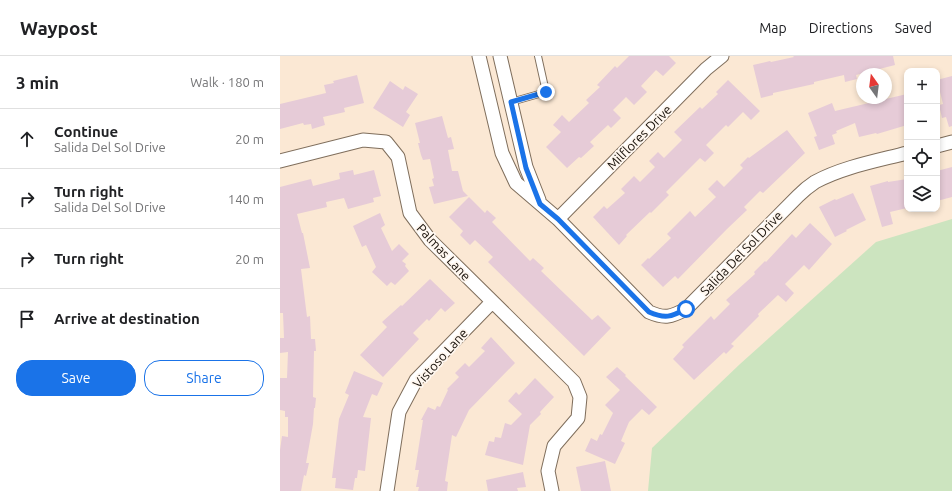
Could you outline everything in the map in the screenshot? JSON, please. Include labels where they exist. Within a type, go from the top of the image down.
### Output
[{"type":"street","points":[[475,56],[472,67],[477,75],[486,83],[505,78]]},
{"type":"street","name":"Salida Del Sol Drive","points":[[479,56],[502,153],[516,183],[558,219],[649,312],[659,316],[668,317],[686,309],[798,196],[814,183],[862,164],[904,154]]},
{"type":"street","name":"Salida Del Sol Drive","points":[[500,56],[526,168],[540,204]]},
{"type":"street","name":"Milflores Drive","points":[[558,219],[706,69],[722,56]]},
{"type":"street","points":[[491,106],[511,102]]},
{"type":"street","name":"Palmas Lane","points":[[286,159],[364,140],[386,142],[398,157],[410,213],[430,240],[574,382],[580,397],[578,418],[554,446],[548,471],[552,491]]},
{"type":"street","points":[[940,145],[952,142]]},
{"type":"street","name":"Vistoso Lane","points":[[387,491],[399,412],[416,380],[492,302]]},
{"type":"lane","points":[[511,102],[546,92],[538,56]]},
{"type":"green space","points":[[952,219],[952,491],[648,491],[652,448],[740,364],[876,242]]},
{"type":"building","points":[[629,56],[669,56],[676,63],[663,76],[656,70],[641,86],[647,92],[634,105],[626,97],[613,110],[621,118],[611,128],[608,125],[590,142],[594,146],[567,168],[546,147],[561,132],[553,125],[562,115],[569,122],[589,103],[586,100],[600,87],[597,85],[615,66],[617,68]]},
{"type":"building","points":[[793,56],[893,56],[895,65],[883,68],[856,68],[856,79],[845,82],[844,75],[814,82],[814,84],[773,93],[773,95],[761,98],[753,65],[794,57]]},
{"type":"building","points":[[357,75],[364,103],[344,108],[345,112],[323,117],[325,125],[312,129],[311,124],[304,125],[303,123],[280,129],[280,104],[326,93],[324,85],[334,83],[333,81]]},
{"type":"building","points":[[952,76],[952,126],[949,127],[946,117],[942,118],[940,109],[940,105],[943,104],[940,92],[940,79]]},
{"type":"building","points":[[728,80],[760,111],[751,120],[743,112],[728,127],[726,125],[706,145],[714,153],[705,162],[700,158],[666,192],[669,195],[626,235],[627,236],[619,245],[593,217],[604,206],[607,209],[625,193],[621,189],[634,176],[640,182],[655,167],[649,161],[658,152],[664,158],[682,140],[674,132],[700,107],[702,109],[718,94],[716,92]]},
{"type":"building","points":[[390,81],[403,90],[405,86],[418,94],[406,112],[410,115],[403,127],[373,108]]},
{"type":"building","points":[[904,95],[904,126],[877,134],[859,137],[855,123],[836,131],[837,133],[832,135],[835,144],[819,150],[814,137],[817,136],[808,113],[832,103],[835,111],[865,104],[892,104],[892,98]]},
{"type":"building","points":[[442,116],[448,138],[451,137],[454,149],[448,150],[452,171],[458,171],[463,191],[468,196],[434,204],[429,187],[434,186],[430,159],[423,160],[418,143],[420,143],[415,123]]},
{"type":"building","points":[[787,130],[805,153],[763,193],[760,191],[744,207],[747,210],[678,279],[675,276],[663,287],[641,265],[671,238],[667,234],[690,211],[695,217],[716,197],[708,189],[717,180],[724,187],[743,168],[740,165],[748,157],[749,158]]},
{"type":"building","points":[[952,167],[952,197],[940,200],[940,176],[940,170]]},
{"type":"building","points":[[353,170],[354,175],[374,170],[381,196],[373,198],[374,202],[348,209],[344,198],[326,202],[327,207],[297,214],[303,233],[310,268],[301,269],[307,317],[310,316],[311,339],[315,339],[316,351],[314,351],[313,397],[316,398],[306,463],[309,463],[306,476],[304,475],[301,491],[280,491],[280,450],[282,436],[288,437],[288,417],[285,417],[285,411],[280,410],[280,378],[287,378],[288,352],[280,353],[280,338],[284,338],[283,313],[280,313],[280,187],[311,179],[313,186],[340,179],[339,173]]},
{"type":"building","points":[[904,179],[904,209],[890,212],[893,224],[882,227],[870,186]]},
{"type":"building","points":[[853,193],[866,220],[835,237],[819,207],[835,199],[836,200]]},
{"type":"building","points":[[469,197],[485,213],[487,210],[496,218],[492,222],[530,261],[533,258],[544,268],[541,271],[592,320],[598,315],[611,328],[584,356],[488,262],[493,257],[475,240],[470,245],[460,235],[463,231],[449,217]]},
{"type":"building","points":[[380,213],[385,225],[381,228],[392,251],[399,244],[409,254],[402,261],[406,264],[405,266],[409,271],[395,285],[391,282],[387,286],[372,272],[376,267],[366,245],[362,247],[353,226]]},
{"type":"building","points":[[810,223],[832,244],[809,270],[804,265],[785,284],[794,293],[786,302],[778,295],[758,314],[759,316],[731,344],[734,346],[726,354],[724,352],[694,380],[673,359],[684,347],[682,345],[711,316],[714,320],[730,304],[726,300],[755,274],[754,272],[765,261],[766,262],[792,234],[796,238]]},
{"type":"building","points":[[430,279],[455,303],[445,312],[441,308],[429,321],[427,319],[413,333],[419,339],[383,377],[360,355],[387,327],[382,322],[401,305],[402,306]]},
{"type":"building","points":[[491,337],[515,363],[469,410],[456,437],[452,435],[445,481],[448,482],[447,491],[418,491],[419,487],[416,487],[419,470],[415,470],[423,420],[421,420],[428,407],[435,410],[437,406],[440,407],[448,390],[447,389],[459,377],[455,373],[465,363],[469,367],[485,351],[481,348]]},
{"type":"building","points":[[617,367],[657,407],[649,415],[642,409],[629,422],[621,441],[625,443],[615,464],[585,451],[591,438],[597,441],[600,434],[602,435],[613,413],[605,405],[620,390],[606,377]]},
{"type":"building","points":[[354,371],[383,383],[377,396],[372,394],[363,417],[371,418],[365,471],[358,470],[353,490],[335,488],[336,478],[332,478],[339,419],[349,395],[345,393]]},
{"type":"building","points":[[535,378],[554,397],[530,425],[523,465],[485,455],[489,441],[494,442],[495,437],[501,438],[505,423],[511,425],[522,414],[508,401],[516,392],[519,395]]},
{"type":"building","points":[[605,461],[611,491],[581,491],[576,467]]},
{"type":"building","points":[[523,472],[526,487],[517,488],[518,491],[488,491],[486,480]]},
{"type":"route","points":[[546,92],[511,102],[526,168],[540,204],[558,219],[649,312],[659,316],[668,317],[686,309]]}]
